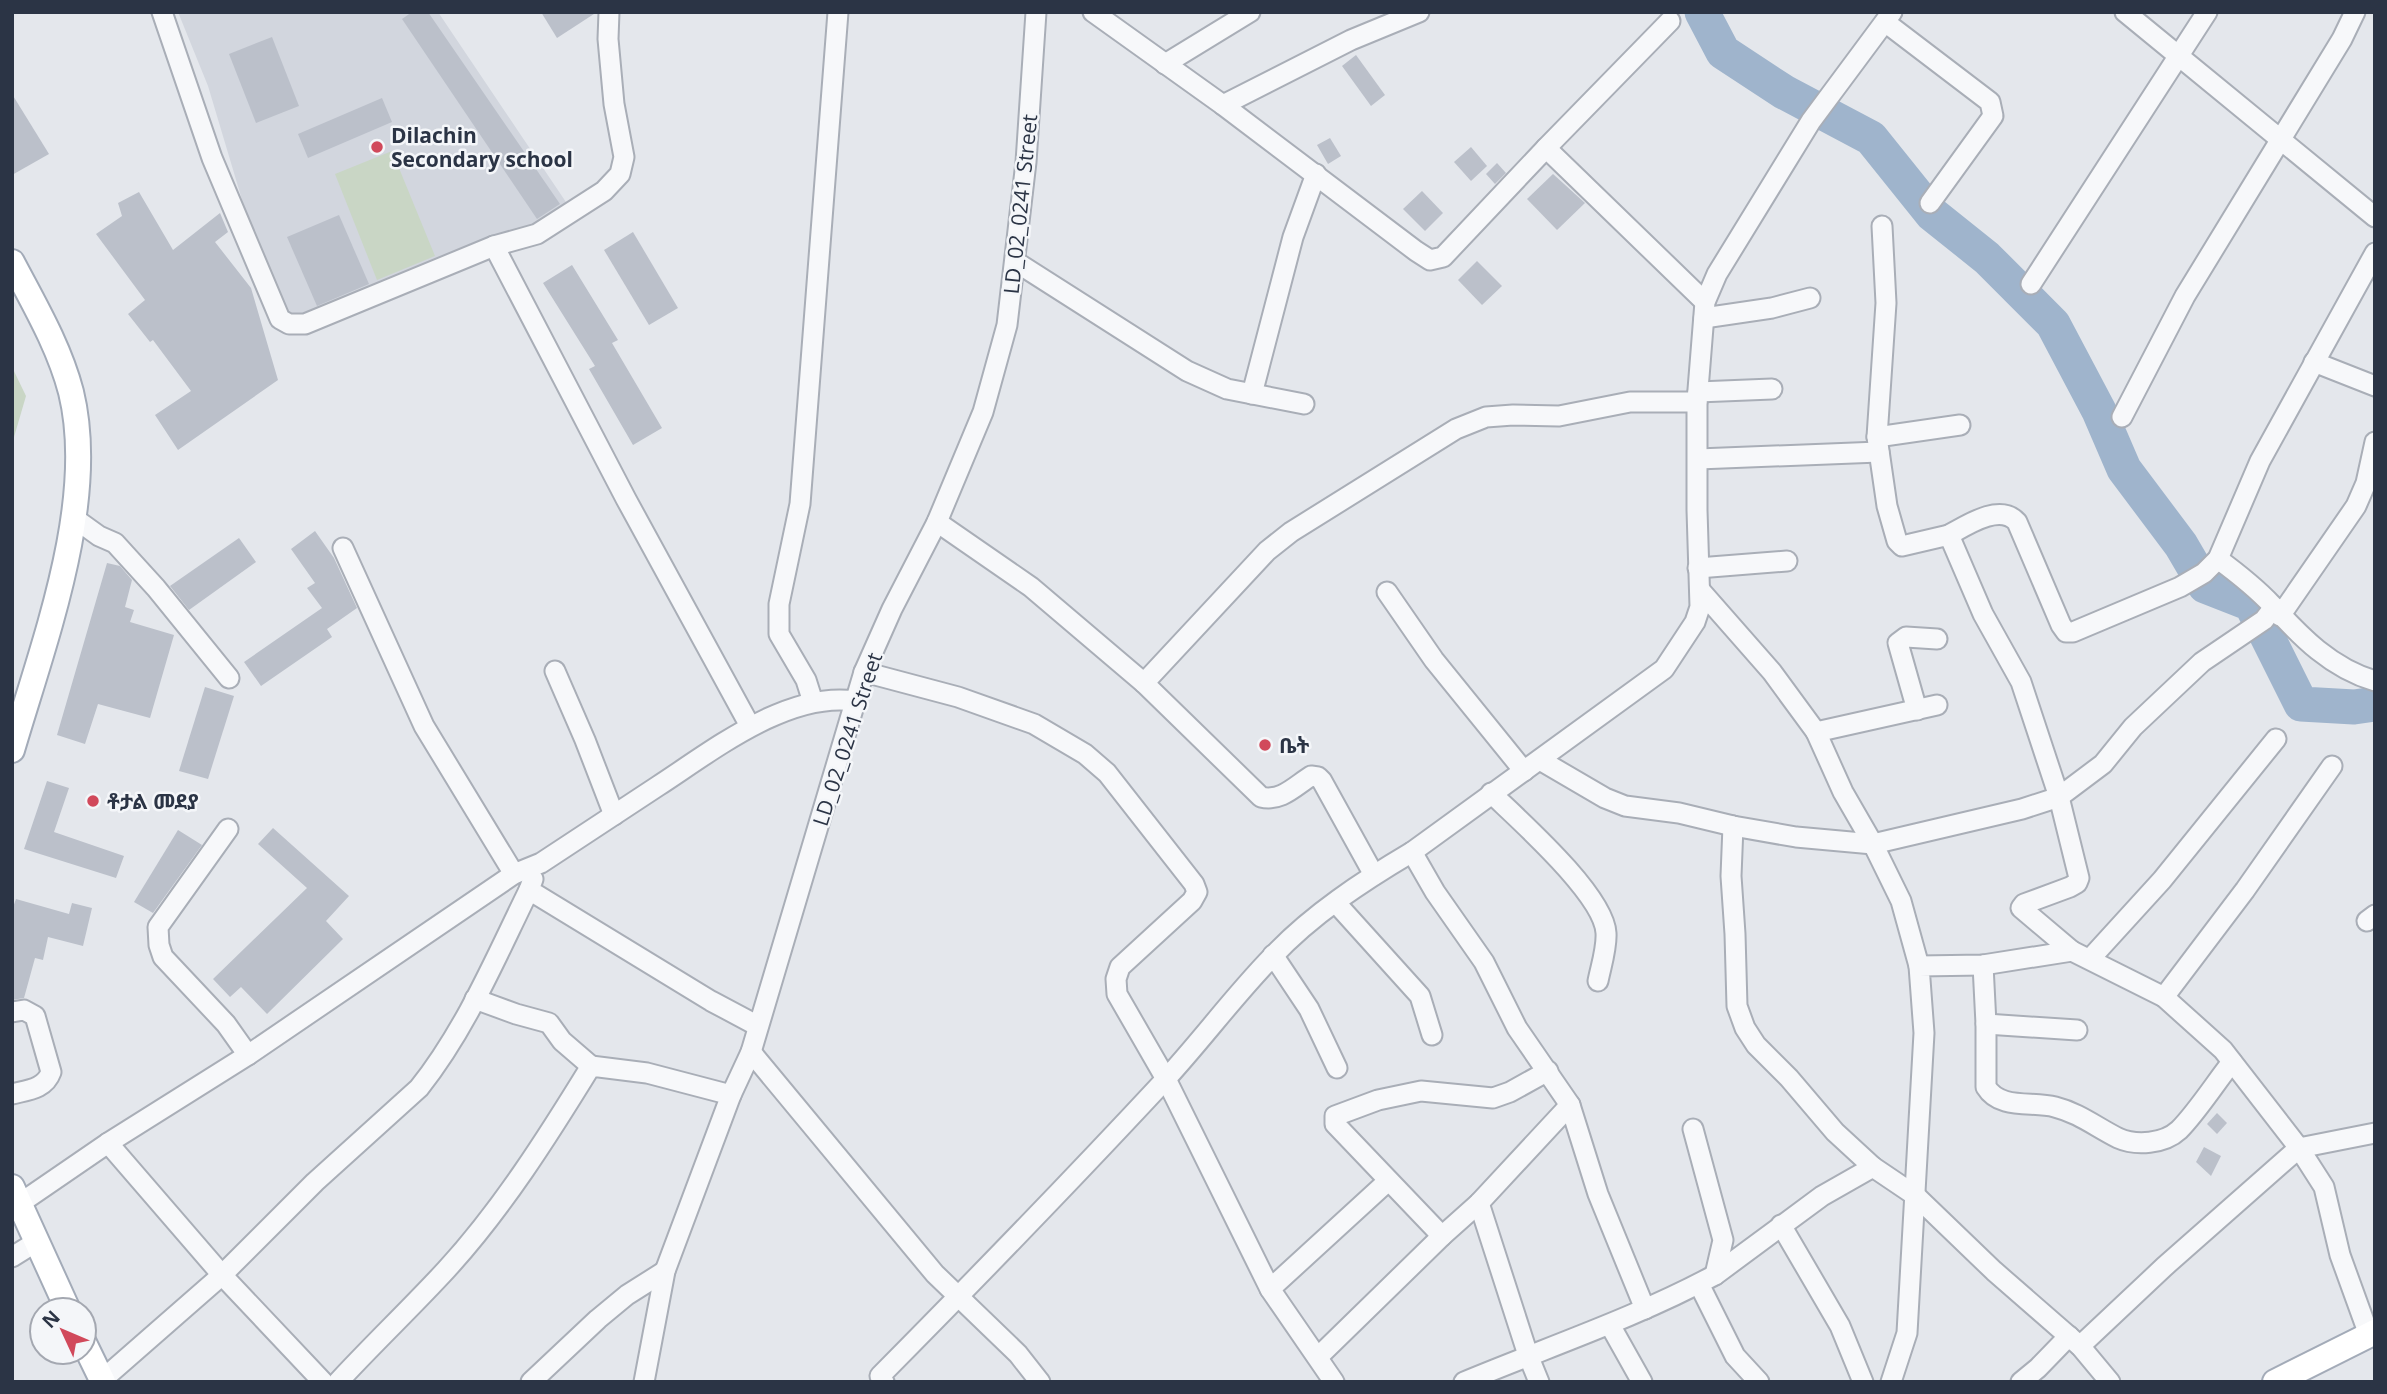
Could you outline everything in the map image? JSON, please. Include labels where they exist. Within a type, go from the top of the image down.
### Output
[{"type":"main road","points":[[12,262],[53,341],[71,392],[80,445],[74,518],[58,593],[12,750]]},
{"type":"main road","points":[[15,1199],[61,1296]]},
{"type":"main road","points":[[2275,1382],[2372,1333]]},
{"type":"street","points":[[162,12],[212,158],[280,319],[289,324],[304,324],[494,246],[537,234],[604,191],[620,174],[624,157],[613,91],[608,39],[609,12]]},
{"type":"street","points":[[813,702],[806,680],[779,634],[779,604],[800,504],[838,12]]},
{"type":"street","name":"LD_02_0241 Street","points":[[644,1382],[665,1271],[751,1052],[864,672],[892,609],[937,522],[983,412],[1007,325],[1016,262],[1036,12]]},
{"type":"street","points":[[1093,12],[1223,105],[1430,260],[1443,257],[1670,21]]},
{"type":"street","points":[[1166,64],[1251,12]]},
{"type":"street","points":[[1223,105],[1351,40],[1419,12]]},
{"type":"street","points":[[2125,12],[2375,217]]},
{"type":"street","points":[[2031,284],[2207,12]]},
{"type":"street","points":[[2122,417],[2185,296],[2356,12]]},
{"type":"street","points":[[880,1380],[1166,1079],[1273,956],[1374,875],[1412,852],[1664,669],[1695,622],[1700,607],[1698,397],[1705,310],[1717,274],[1816,113],[1888,17],[1990,102],[1994,109],[1993,116],[1930,202]]},
{"type":"street","points":[[1546,148],[1705,310],[1772,308],[1810,298]]},
{"type":"street","points":[[1252,394],[1293,237],[1316,174]]},
{"type":"street","points":[[1882,226],[1886,303],[1878,444],[1887,506],[1897,541],[1902,546],[1908,546],[1949,535],[1976,520],[2005,513],[2012,516],[2066,632],[2073,632],[2180,587],[2204,573],[2218,559],[2260,461],[2375,253]]},
{"type":"street","points":[[494,246],[626,499],[750,726]]},
{"type":"street","points":[[1016,262],[1187,371],[1227,389],[1304,404]]},
{"type":"street","points":[[2314,362],[2375,386]]},
{"type":"street","points":[[1144,683],[1267,551],[1291,532],[1456,429],[1486,417],[1559,416],[1630,402],[1772,389]]},
{"type":"street","points":[[1698,459],[1878,444],[1961,425]]},
{"type":"street","points":[[1387,592],[1434,660],[1532,765],[1625,806],[1679,813],[1796,837],[1873,844],[2022,809],[2059,797],[2103,764],[2133,727],[2202,662],[2267,618],[2356,506],[2366,483],[2375,442]]},
{"type":"street","points":[[74,518],[99,536],[115,543],[156,588],[229,678]]},
{"type":"street","points":[[937,522],[1031,587],[1144,683],[1261,797],[1280,797],[1311,776],[1318,776],[1374,875]]},
{"type":"street","points":[[1949,535],[1983,614],[2021,682],[2059,797],[2079,878],[2077,883],[2070,887],[2024,904],[2021,908],[2023,912],[2081,955],[2164,997],[2232,1062],[2299,1148],[2324,1187],[2340,1255],[2372,1333]]},
{"type":"street","points":[[343,548],[424,726],[514,874]]},
{"type":"street","points":[[2218,559],[2241,576],[2267,618],[2328,658],[2375,681]]},
{"type":"street","points":[[1698,568],[1787,561]]},
{"type":"street","points":[[1700,590],[1772,672],[1816,732],[1843,792],[1901,901],[1919,966],[1924,1033],[1908,1333],[1891,1382]]},
{"type":"street","points":[[1917,710],[1898,643],[1906,637],[1937,639]]},
{"type":"street","points":[[555,671],[586,740],[614,815]]},
{"type":"street","points":[[864,672],[958,697],[1034,724],[1085,754],[1107,773],[1194,884],[1197,891],[1192,901],[1120,967],[1115,979],[1117,994],[1166,1079],[1270,1289],[1334,1382]]},
{"type":"street","points":[[15,1199],[248,1055],[514,874],[541,863],[750,726],[813,702],[838,698],[855,701]]},
{"type":"street","points":[[1816,732],[1937,705]]},
{"type":"street","points":[[1919,966],[1983,965],[2081,955],[2162,880],[2276,739]]},
{"type":"street","points":[[2164,997],[2245,890],[2332,766]]},
{"type":"street","points":[[1491,793],[1545,845],[1602,913],[1606,933],[1598,981]]},
{"type":"street","points":[[1733,826],[1731,876],[1737,1006],[1745,1028],[1756,1045],[1789,1078],[1835,1132],[1873,1167],[1916,1196],[1994,1271],[2074,1341],[2110,1382]]},
{"type":"street","points":[[228,829],[158,928],[159,945],[163,957],[226,1024],[248,1055]]},
{"type":"street","points":[[1412,852],[1435,892],[1483,961],[1517,1028],[1570,1105],[1598,1194],[1645,1309]]},
{"type":"street","points":[[102,1381],[222,1275],[315,1182],[419,1088],[432,1072],[475,999],[541,863]]},
{"type":"street","points":[[528,890],[711,1001],[758,1026]]},
{"type":"street","points":[[1336,903],[1420,996],[1432,1035]]},
{"type":"street","points":[[1273,956],[1309,1009],[1337,1068]]},
{"type":"street","points":[[1983,965],[1986,1087],[1991,1095],[2000,1101],[2053,1106],[2078,1114],[2120,1139],[2144,1143],[2162,1140],[2178,1131],[2232,1062]]},
{"type":"street","points":[[475,999],[550,1023],[562,1041],[592,1066],[647,1073],[732,1095]]},
{"type":"street","points":[[12,1012],[24,1010],[35,1016],[51,1072],[49,1080],[40,1087],[12,1094]]},
{"type":"street","points":[[1986,1024],[2077,1030]]},
{"type":"street","points":[[751,1052],[935,1274],[1018,1354],[1040,1382]]},
{"type":"street","points":[[338,1382],[447,1269],[468,1243],[522,1172],[592,1066]]},
{"type":"street","points":[[1442,1236],[1335,1124],[1335,1116],[1378,1100],[1421,1091],[1493,1098],[1510,1092],[1548,1071]]},
{"type":"street","points":[[1318,1357],[1479,1203],[1570,1105]]},
{"type":"street","points":[[1693,1129],[1723,1240],[1707,1279],[1735,1356],[1759,1382]]},
{"type":"street","points":[[2021,1382],[2164,1267],[2299,1148],[2375,1133]]},
{"type":"street","points":[[108,1143],[222,1275],[323,1382]]},
{"type":"street","points":[[1464,1382],[1609,1325],[1707,1279],[1822,1196],[1873,1167]]},
{"type":"street","points":[[1270,1289],[1388,1181]]},
{"type":"street","points":[[1479,1203],[1539,1382]]},
{"type":"street","points":[[1781,1225],[1840,1326],[1863,1382]]},
{"type":"street","points":[[12,1257],[36,1242]]},
{"type":"street","points":[[531,1382],[598,1319],[627,1295],[665,1271]]},
{"type":"street","points":[[1609,1325],[1642,1382]]},
{"type":"shaded area","name":"Dilachin Secondary school","points":[[178,12],[438,12],[570,208],[281,330],[208,86]]},
{"type":"green space","points":[[392,151],[435,256],[377,280],[335,174]]},
{"type":"green space","points":[[12,367],[26,396],[12,444]]},
{"type":"building","points":[[412,12],[428,12],[560,204],[537,219],[402,19]]},
{"type":"building","points":[[541,12],[597,12],[557,38]]},
{"type":"building","points":[[272,37],[299,106],[256,123],[229,54]]},
{"type":"building","points":[[1356,55],[1385,95],[1371,106],[1342,66]]},
{"type":"building","points":[[12,94],[49,154],[12,175]]},
{"type":"building","points":[[382,98],[392,122],[308,158],[298,134]]},
{"type":"building","points":[[1330,138],[1341,156],[1328,164],[1317,145]]},
{"type":"building","points":[[1471,147],[1487,166],[1471,181],[1454,162]]},
{"type":"building","points":[[1497,163],[1506,173],[1495,184],[1486,174]]},
{"type":"building","points":[[1553,174],[1585,203],[1557,230],[1527,199]]},
{"type":"building","points":[[1422,191],[1443,213],[1425,231],[1403,209]]},
{"type":"building","points":[[139,192],[173,250],[220,213],[228,232],[215,242],[251,288],[278,380],[178,450],[155,415],[191,391],[153,340],[150,342],[128,314],[145,300],[96,234],[122,216],[118,203]]},
{"type":"building","points":[[339,215],[369,284],[317,306],[287,237]]},
{"type":"building","points":[[633,232],[678,308],[649,325],[604,250]]},
{"type":"building","points":[[1477,261],[1502,286],[1482,305],[1458,280]]},
{"type":"building","points":[[572,265],[618,340],[612,343],[662,428],[633,445],[589,369],[595,366],[543,283]]},
{"type":"building","points":[[315,531],[334,558],[357,608],[327,629],[332,637],[261,686],[244,662],[322,608],[307,588],[315,583],[291,549]]},
{"type":"building","points":[[239,538],[256,562],[189,610],[170,586]]},
{"type":"building","points":[[107,563],[120,566],[132,580],[125,607],[134,610],[130,622],[174,635],[150,718],[98,704],[85,744],[57,735]]},
{"type":"building","points":[[205,687],[234,696],[208,779],[179,771]]},
{"type":"building","points":[[47,781],[69,788],[54,832],[124,856],[116,878],[24,849]]},
{"type":"building","points":[[273,828],[349,896],[326,921],[343,939],[267,1014],[241,987],[230,997],[213,979],[307,888],[258,844]]},
{"type":"building","points":[[178,830],[202,845],[153,913],[134,902]]},
{"type":"building","points":[[16,899],[69,914],[72,903],[92,908],[83,946],[48,937],[43,960],[35,958],[24,998],[12,1000],[12,910]]},
{"type":"building","points":[[2217,1113],[2227,1123],[2217,1134],[2207,1124]]},
{"type":"building","points":[[2204,1147],[2221,1156],[2211,1176],[2196,1162]]},
{"type":"waterway","points":[[1702,12],[1723,52],[1784,92],[1871,138],[1932,214],[1987,258],[2053,324],[2099,411],[2124,469],[2181,545],[2205,586],[2251,604],[2301,704],[2354,707],[2375,704]]},
{"type":"place","name":"Dilachin Secondary school","points":[[377,147]]},
{"type":"place","name":"ቤት","points":[[1265,745]]},
{"type":"place","name":"ቶታል መደያ","points":[[93,801]]}]
